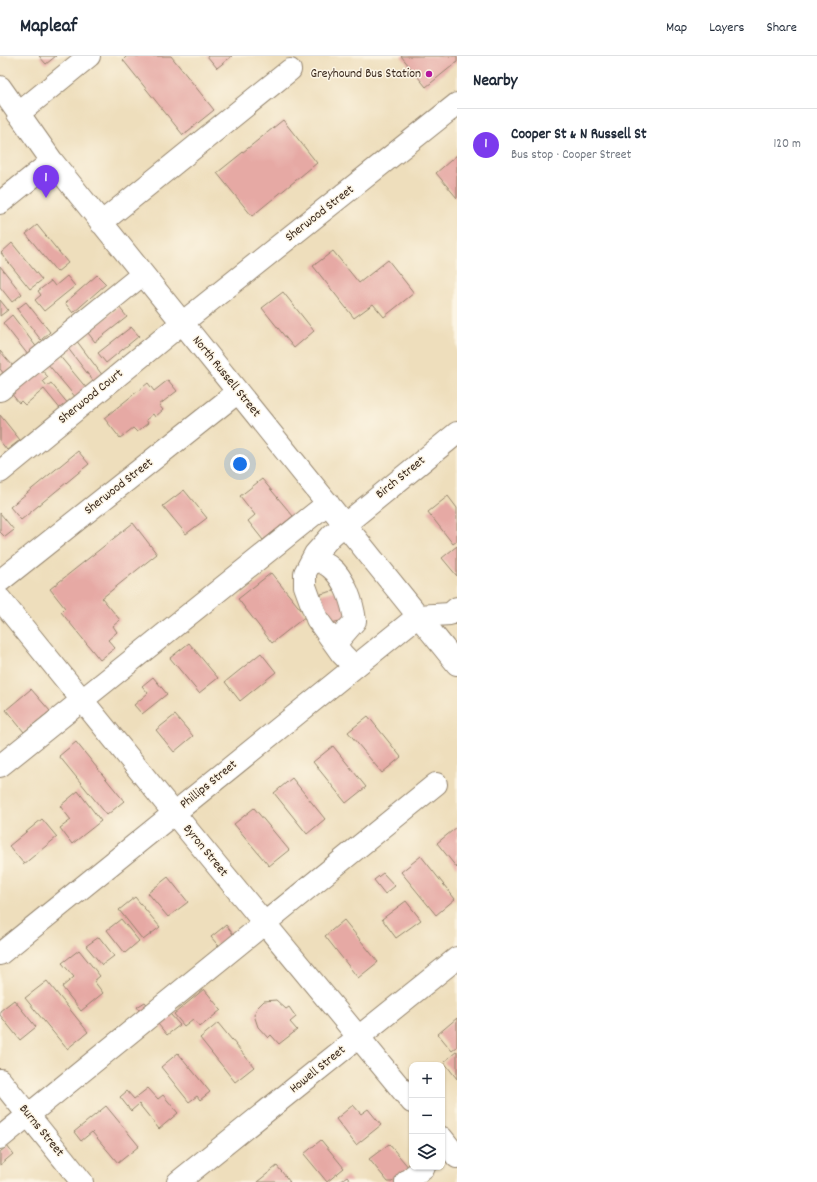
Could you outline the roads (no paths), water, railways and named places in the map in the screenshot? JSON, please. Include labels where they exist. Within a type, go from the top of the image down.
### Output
[{"type":"street","points":[[18,114],[89,56]]},
{"type":"street","points":[[102,223],[290,70]]},
{"type":"street","name":"North Russell Street","points":[[0,87],[52,161],[457,664]]},
{"type":"street","name":"Sherwood Street","points":[[182,323],[457,104]]},
{"type":"street","points":[[0,203],[52,161]]},
{"type":"street","points":[[0,390],[143,274]]},
{"type":"street","name":"Sherwood Court","points":[[0,472],[182,323]]},
{"type":"street","name":"Sherwood Street","points":[[0,582],[238,392]]},
{"type":"street","name":"Birch Street","points":[[354,667],[316,619],[306,586],[305,573],[313,558],[332,535],[457,433]]},
{"type":"street","points":[[0,766],[328,503]]},
{"type":"street","points":[[313,558],[331,568],[335,572],[342,582],[353,609],[355,622],[335,644]]},
{"type":"street","name":"Byron Street","points":[[0,599],[409,1098]]},
{"type":"street","points":[[418,616],[450,614],[457,608]]},
{"type":"street","name":"Phillips Street","points":[[0,954],[418,616]]},
{"type":"street","points":[[0,1138],[436,784]]},
{"type":"street","name":"Howell Street","points":[[178,1182],[457,958]]},
{"type":"street","name":"Burns Street","points":[[0,1080],[82,1182]]},
{"type":"street","points":[[406,1182],[420,1170]]},
{"type":"place","name":"Greyhound Bus Station","points":[[429,74]]},
{"type":"place","name":"Cooper St & N Russell St","points":[[46,198]]}]
